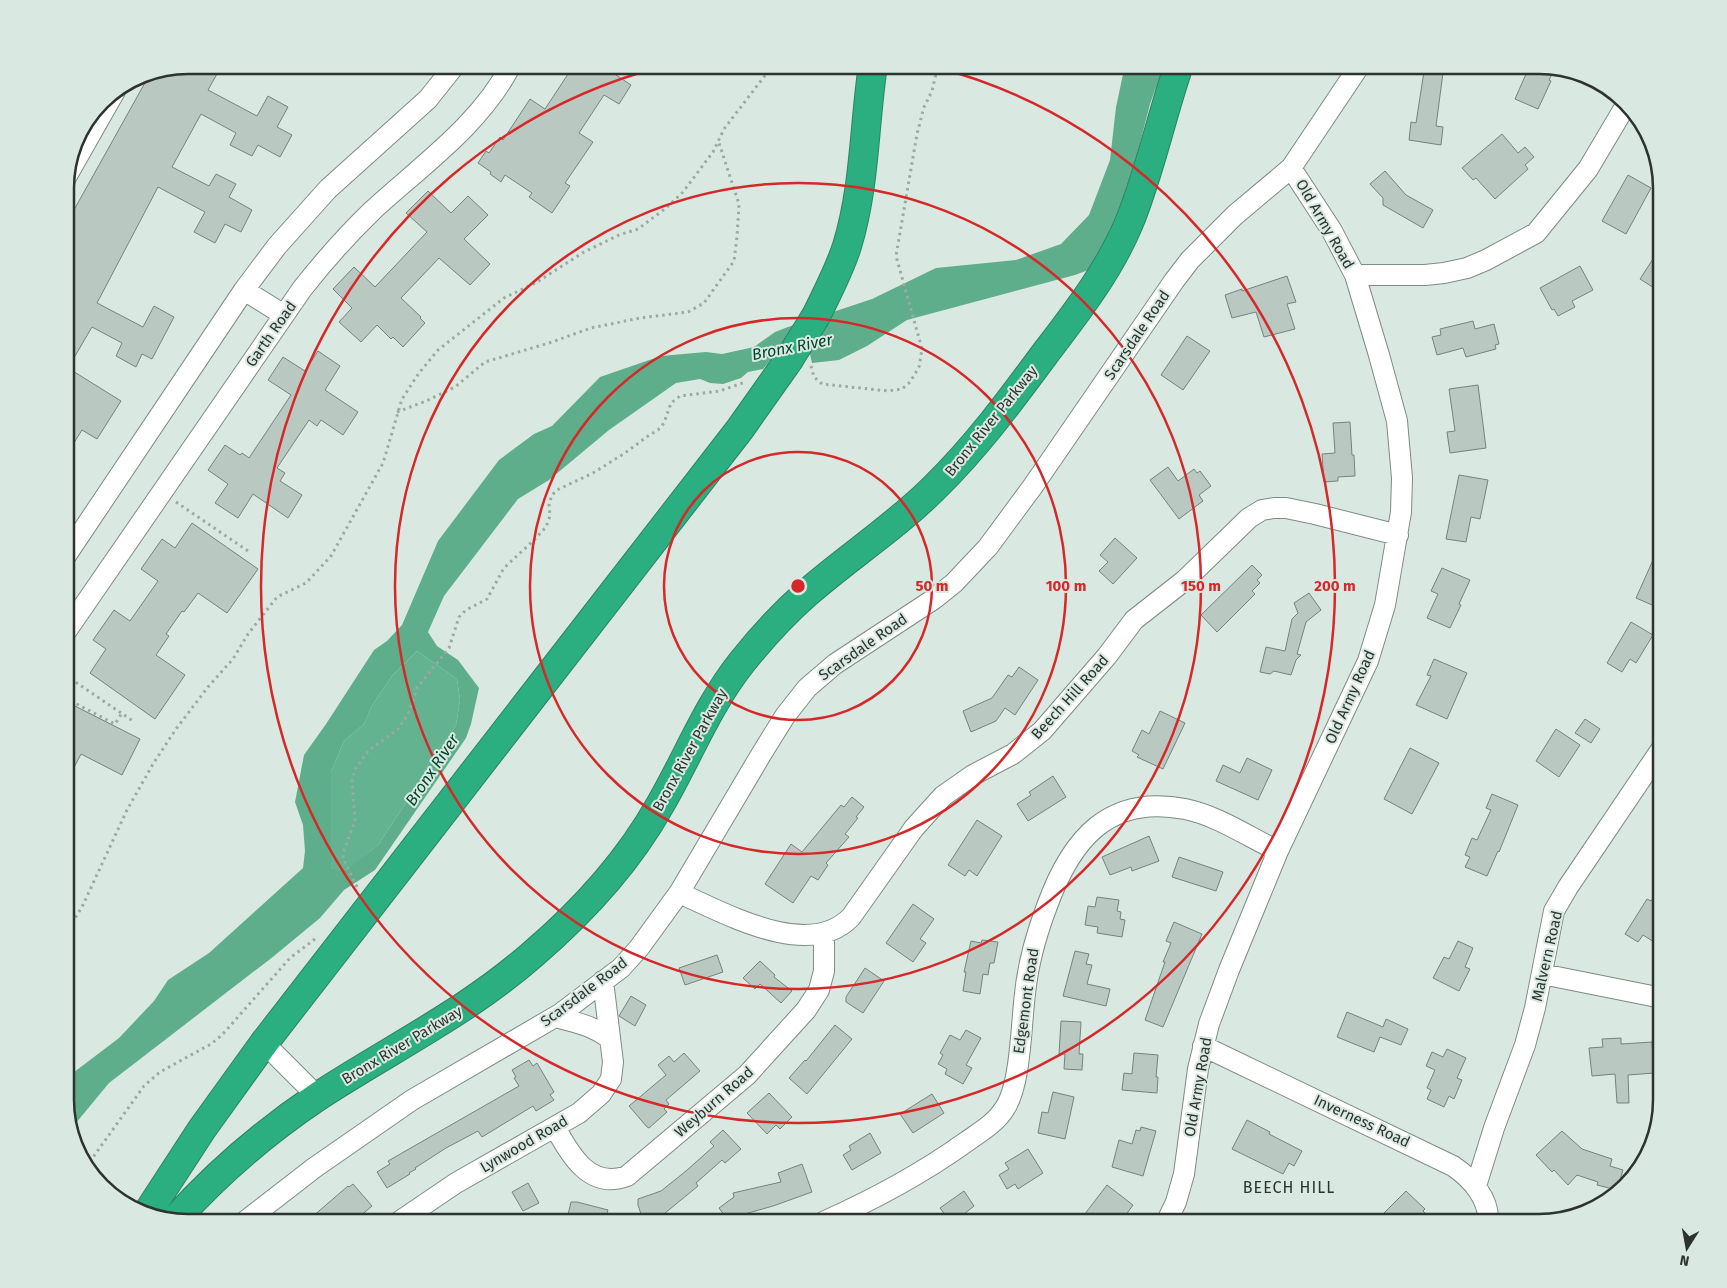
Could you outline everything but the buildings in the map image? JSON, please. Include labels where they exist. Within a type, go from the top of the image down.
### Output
[{"type":"highway","points":[[151,1208],[206,1122],[264,1043],[740,429],[788,361],[816,316],[842,260],[849,237],[857,200],[872,74]]},
{"type":"highway","name":"Bronx River Parkway","points":[[181,1214],[210,1183],[280,1124],[318,1097],[425,1033],[479,998],[532,956],[578,912],[621,863],[667,794],[704,720],[738,667],[761,639],[805,594],[926,496],[976,443],[1018,392],[1080,307],[1114,254],[1134,211],[1176,74]]},
{"type":"street","points":[[74,544],[244,290],[277,246],[328,189],[428,100],[448,74]]},
{"type":"street","name":"Garth Road","points":[[74,620],[302,289],[337,246],[374,209],[443,149],[477,115],[506,74]]},
{"type":"street","name":"Scarsdale Road","points":[[255,1214],[314,1168],[412,1100],[555,1017],[621,968],[639,948],[679,893],[785,716],[807,688],[835,664],[934,599],[972,566],[1010,519],[1190,260],[1234,215],[1291,168],[1354,74]]},
{"type":"street","points":[[79,154],[104,110]]},
{"type":"street","points":[[1355,275],[1426,275],[1459,270],[1486,260],[1536,233],[1588,169],[1623,110]]},
{"type":"street","name":"Old Army Road","points":[[1170,1214],[1176,1202],[1187,1157],[1198,1069],[1203,1046],[1229,970],[1278,851],[1368,661],[1385,606],[1401,512],[1402,478],[1396,422],[1355,275],[1332,231],[1291,168]]},
{"type":"street","points":[[244,290],[284,315]]},
{"type":"street","name":"Beech Hill Road","points":[[679,893],[781,934],[824,933],[844,924],[851,917],[914,828],[943,796],[973,776],[1013,754],[1042,731],[1107,656],[1134,620],[1185,580],[1249,518],[1262,510],[1286,508],[1398,535]]},
{"type":"street","name":"Malvern Road","points":[[1476,1186],[1494,1128],[1525,1045],[1542,974],[1554,911],[1568,887],[1653,761]]},
{"type":"street","name":"Edgemont Road","points":[[842,1214],[869,1202],[927,1169],[991,1124],[1006,1107],[1014,1087],[1028,969],[1043,917],[1052,892],[1072,854],[1081,841],[1101,823],[1126,810],[1141,807],[1157,806],[1187,809],[1216,820],[1278,851]]},
{"type":"street","name":"Weyburn Road","points":[[555,1127],[572,1155],[592,1174],[599,1178],[613,1180],[627,1176],[748,1075],[806,1010],[819,990],[824,971],[824,933]]},
{"type":"street","points":[[1542,974],[1653,996]]},
{"type":"street","name":"Lynwood Road","points":[[413,1214],[456,1183],[587,1107],[601,1094],[611,1079],[613,1062],[603,981]]},
{"type":"street","points":[[555,1017],[588,1026],[600,1031],[610,1039]]},
{"type":"street","points":[[264,1043],[318,1097]]},
{"type":"street","name":"Inverness Road","points":[[1203,1046],[1441,1159],[1461,1171],[1476,1186],[1488,1214]]},
{"type":"path","points":[[74,920],[82,907],[127,810],[153,764],[176,729],[208,687],[233,659],[248,634],[277,597],[306,583],[331,556],[383,463],[402,399],[419,373],[438,350],[504,298],[537,282],[584,252],[619,235],[638,229],[666,208],[683,192],[713,152],[724,128],[766,74]]},
{"type":"path","points":[[812,372],[814,377],[822,384],[888,391],[902,389],[916,375],[922,349],[896,256],[917,134],[936,74]]},
{"type":"path","points":[[397,412],[455,387],[485,362],[592,328],[640,318],[688,312],[704,303],[734,261],[737,237],[739,204],[718,140]]},
{"type":"path","points":[[359,890],[343,858],[344,850],[355,821],[352,779],[356,768],[368,750],[398,729],[408,714],[417,688],[449,648],[459,617],[466,610],[487,599],[504,568],[546,526],[550,516],[549,504],[557,490],[593,473],[658,430],[664,423],[671,403],[680,396],[720,391]]},
{"type":"path","points":[[171,499],[248,552]]},
{"type":"path","points":[[74,681],[133,721]]},
{"type":"path","points":[[74,703],[114,724],[122,713]]},
{"type":"path","points":[[91,1160],[144,1086],[160,1072],[211,1044],[222,1035],[290,958],[316,938]]},
{"type":"shaded area","points":[[417,651],[457,679],[460,700],[456,725],[447,739],[433,754],[421,780],[378,845],[344,873],[331,868],[331,772],[344,741],[364,724],[373,704],[392,676]]},
{"type":"water","name":"Bronx River","points":[[1123,74],[1161,74],[1150,104],[1129,186],[1103,248],[1091,269],[1075,275],[907,320],[867,346],[839,360],[812,363],[809,350],[773,357],[763,369],[748,372],[741,378],[723,384],[710,383],[700,379],[676,383],[609,430],[549,480],[518,499],[444,596],[428,632],[437,646],[458,660],[479,688],[466,738],[375,870],[344,890],[320,918],[274,956],[109,1083],[76,1122],[74,1108],[74,1072],[119,1038],[154,1001],[168,980],[209,953],[303,868],[305,851],[303,825],[295,802],[304,755],[374,650],[387,641],[402,625],[438,541],[499,460],[534,434],[552,426],[600,377],[661,356],[706,352],[722,354],[754,347],[775,332],[872,299],[936,268],[1016,260],[1061,244],[1089,215],[1110,160],[1116,107]],"holes":[[[417,651],[457,679],[460,700],[456,725],[447,739],[433,754],[421,780],[378,845],[344,872],[331,868],[331,772],[344,741],[364,724],[373,704],[392,676]]]},
{"type":"district","name":"BEECH HILL","points":[[1289,1187]]}]
